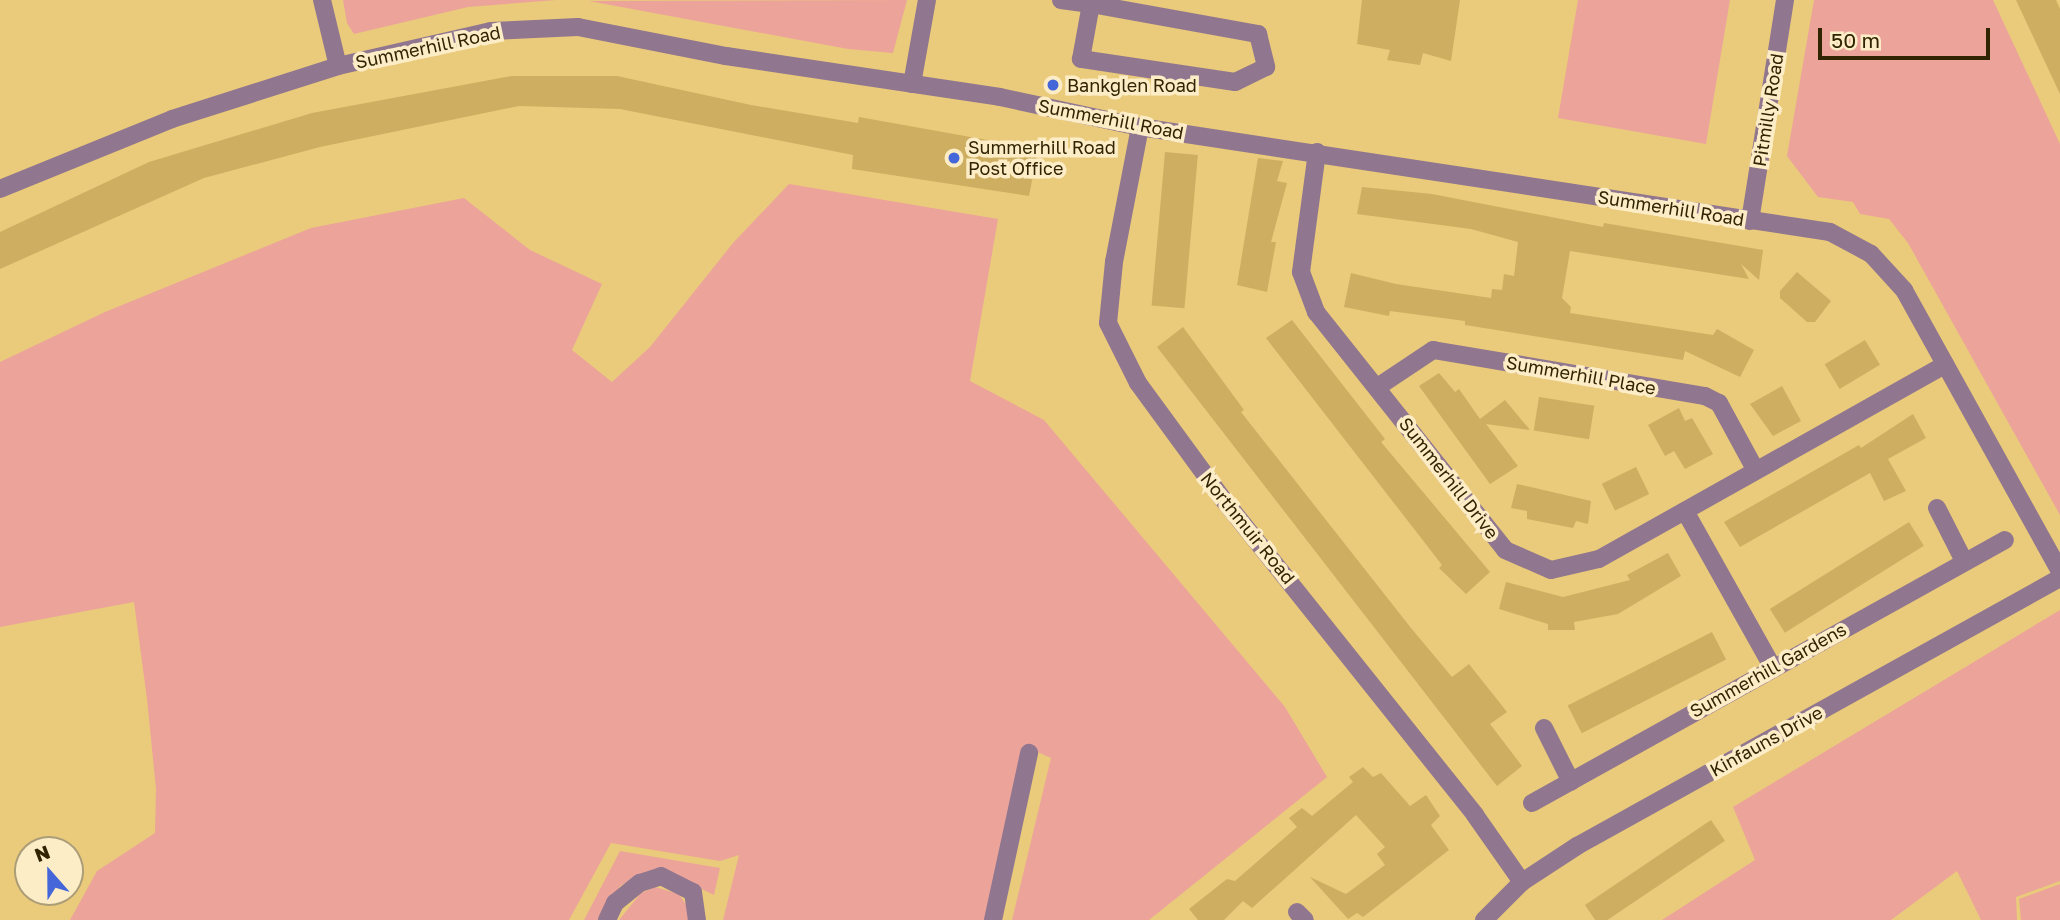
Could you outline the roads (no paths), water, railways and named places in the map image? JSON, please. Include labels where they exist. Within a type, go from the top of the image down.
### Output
[{"type":"street","points":[[322,0],[338,66]]},
{"type":"street","points":[[912,84],[927,0]]},
{"type":"street","points":[[1061,0],[1091,4],[1258,34],[1266,67],[1235,82],[1081,59],[1091,4]]},
{"type":"street","name":"Pitmilly Road","points":[[1750,221],[1786,0]]},
{"type":"street","name":"Summerhill Road","points":[[0,189],[172,119],[338,66],[491,31],[578,27],[726,56],[1000,97],[1140,127],[1830,232],[1871,254],[1904,290],[2060,572]]},
{"type":"street","name":"Northmuir Road","points":[[1140,127],[1108,323],[1132,371],[1223,499],[1349,651],[1522,882]]},
{"type":"street","name":"Summerhill Drive","points":[[1317,152],[1301,272],[1316,312],[1378,386],[1505,550],[1551,570],[1599,559],[1755,469],[1945,365]]},
{"type":"street","name":"Summerhill Place","points":[[1378,386],[1433,350],[1705,396],[1719,403],[1755,469]]},
{"type":"street","points":[[1937,508],[1964,561]]},
{"type":"street","points":[[1685,511],[1772,666]]},
{"type":"street","name":"Summerhill Gardens","points":[[1532,803],[1772,666],[2005,540]]},
{"type":"street","name":"Kinfauns Drive","points":[[1484,920],[1522,882],[1577,846],[2060,578]]},
{"type":"street","points":[[1544,728],[1572,782]]},
{"type":"street","points":[[993,920],[1029,753]]},
{"type":"street","points":[[607,920],[615,903],[640,883],[661,876],[693,892],[697,920]]},
{"type":"place","name":"Bankglen Road","points":[[1053,85]]},
{"type":"place","name":"Summerhill Road Post Office","points":[[954,158]]}]
